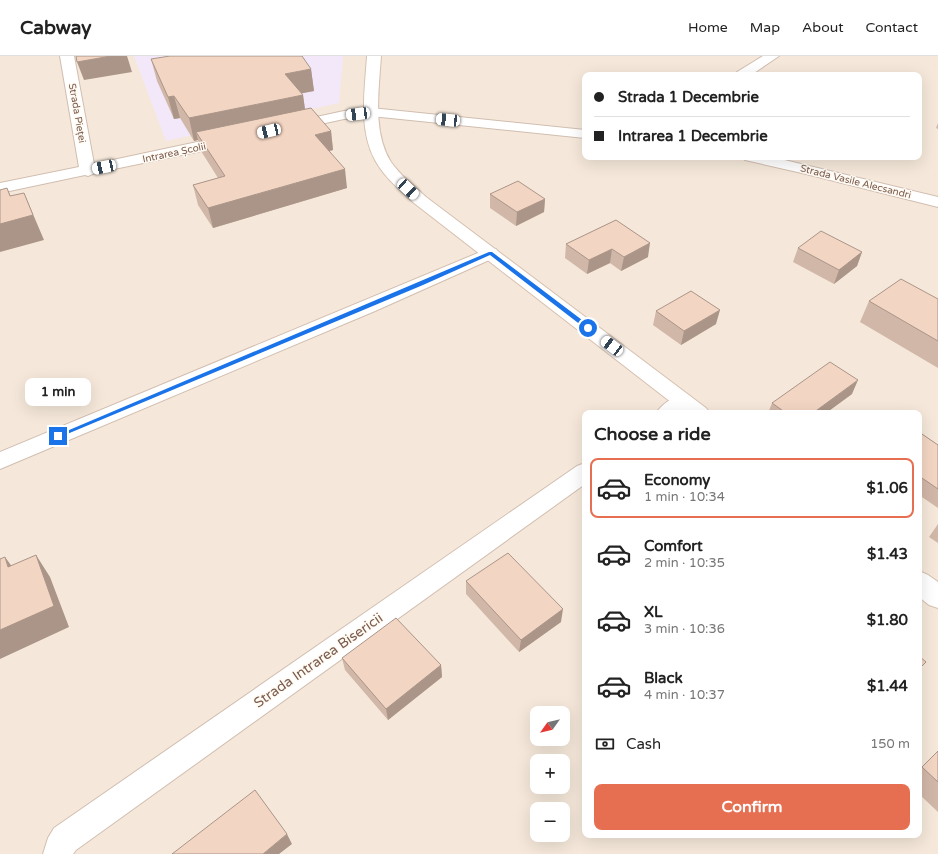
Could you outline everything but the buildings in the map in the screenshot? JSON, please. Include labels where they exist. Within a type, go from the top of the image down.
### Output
[{"type":"street","name":"Strada Pieței","points":[[67,56],[88,171]]},
{"type":"street","points":[[374,56],[371,112],[375,139],[382,159],[397,179],[420,200],[490,253],[683,409]]},
{"type":"street","points":[[747,72],[772,56]]},
{"type":"street","points":[[280,129],[338,116],[371,112],[582,134]]},
{"type":"street","name":"Intrarea Școlii","points":[[0,188],[88,171],[242,137]]},
{"type":"street","name":"Strada Vasile Alecsandri","points":[[764,160],[938,202]]},
{"type":"street","points":[[0,461],[490,253]]},
{"type":"street","name":"Strada Intrarea Bisericii","points":[[58,854],[59,849],[65,839],[582,474]]},
{"type":"street","points":[[922,584],[938,597]]},
{"type":"shaded area","points":[[0,56],[938,56],[938,854],[0,854]]},
{"type":"shaded area","points":[[134,56],[343,56],[339,103],[166,141]]},
{"type":"route","points":[[58,436],[421,284],[490,253],[588,328]]}]
